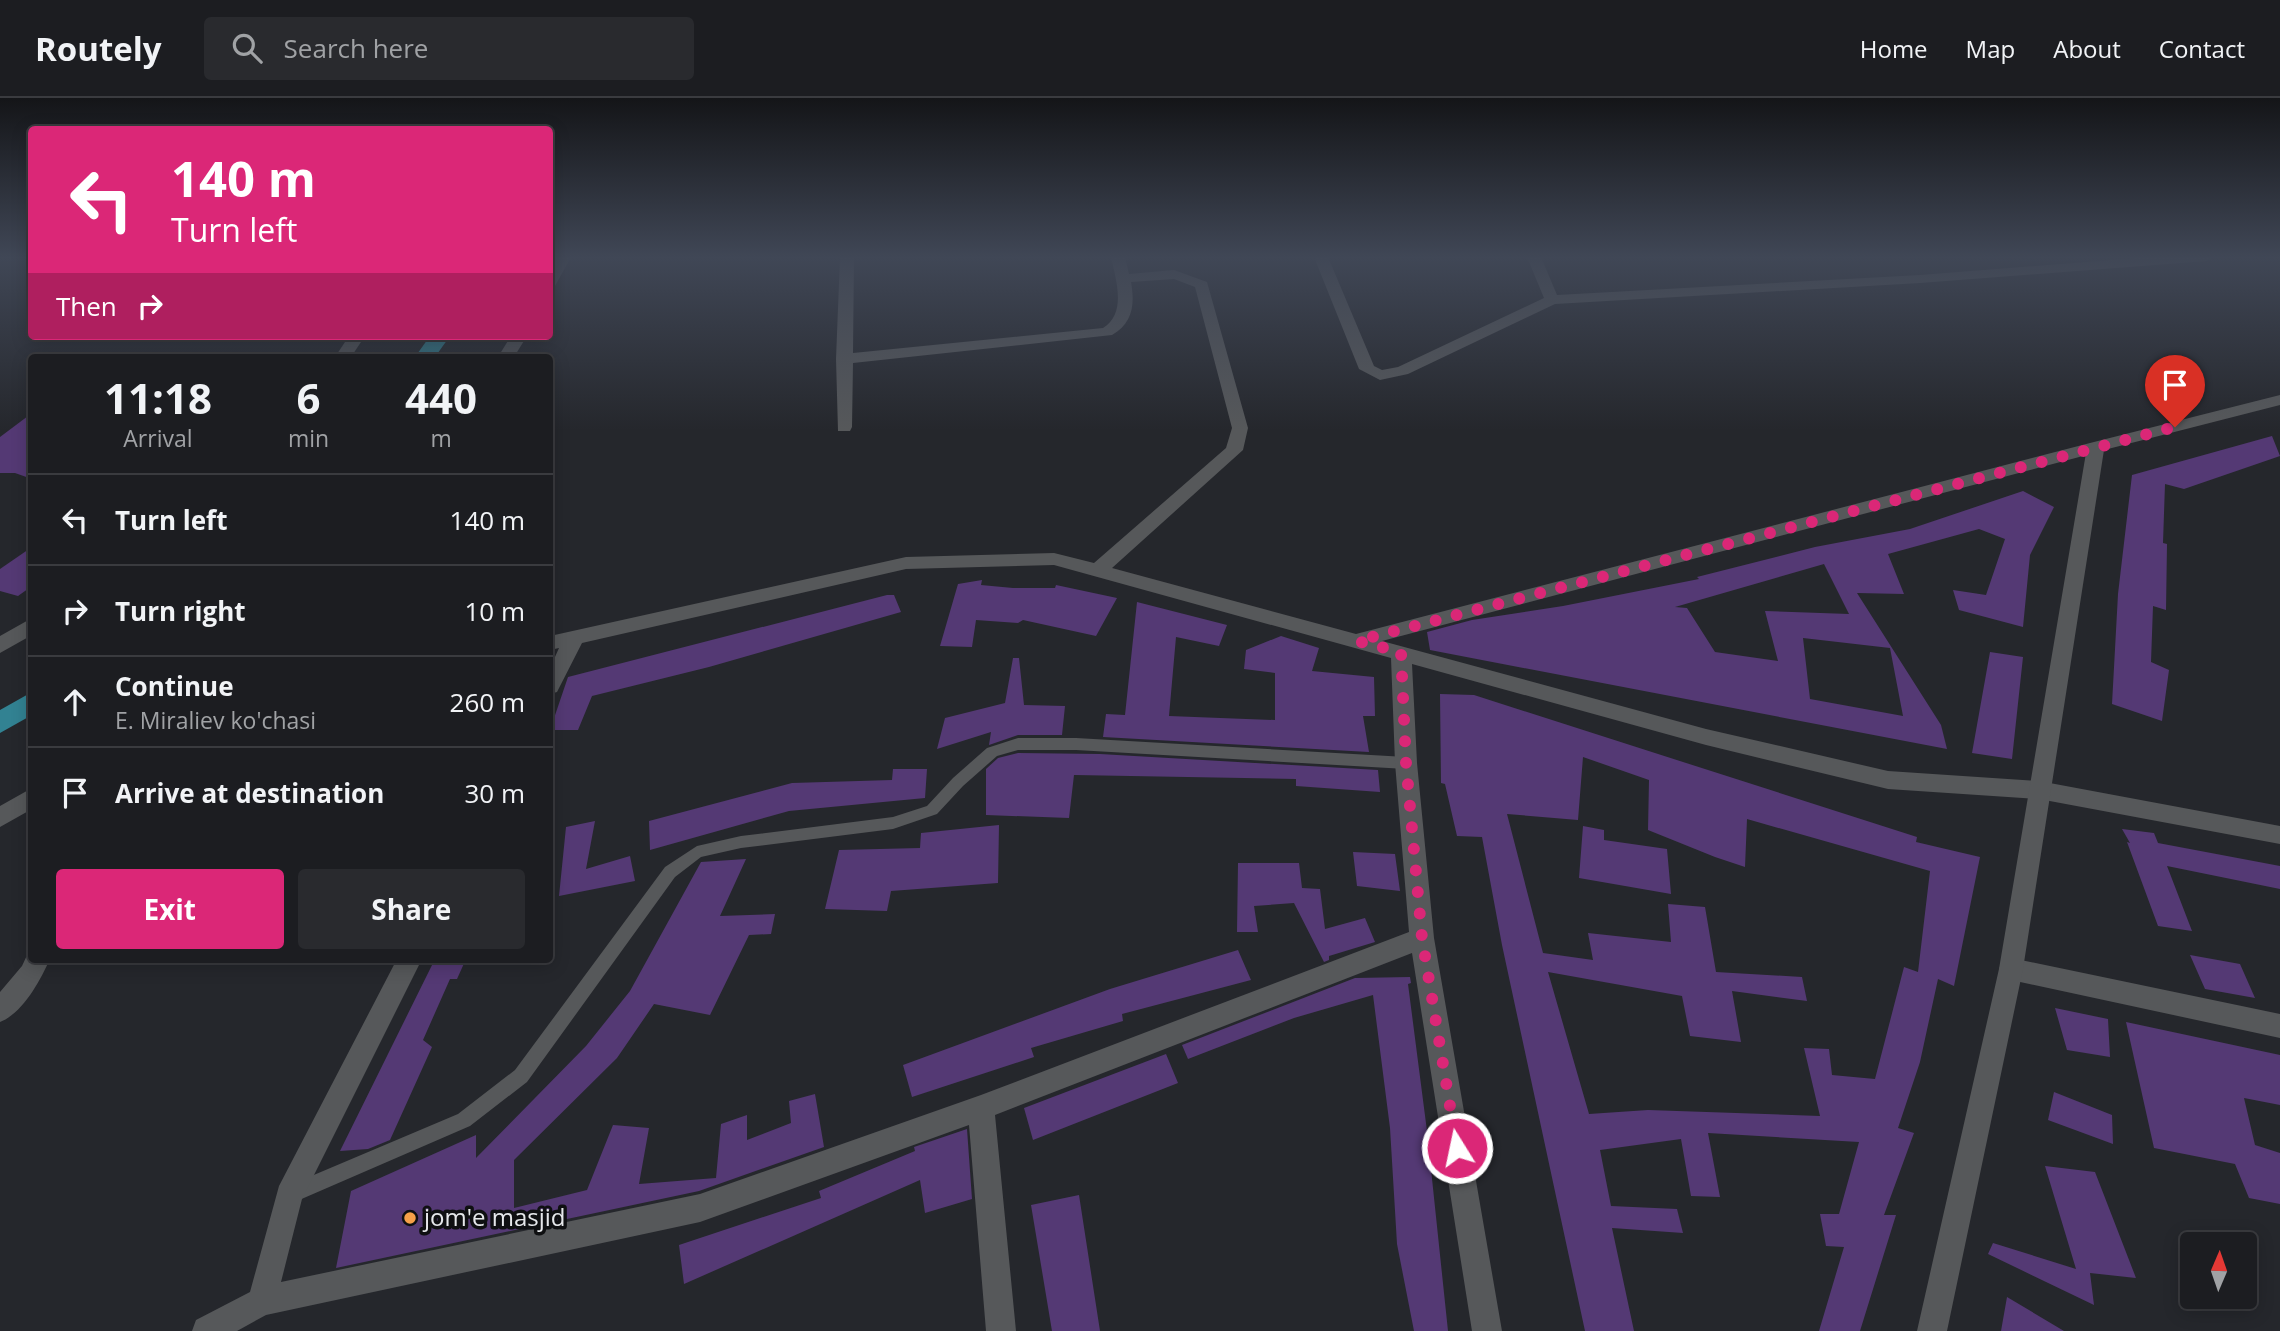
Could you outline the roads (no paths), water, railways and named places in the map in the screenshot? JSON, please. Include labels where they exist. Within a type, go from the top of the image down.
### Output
[{"type":"street","points":[[844,427],[845,315]]},
{"type":"street","points":[[844,359],[1107,331],[1119,327],[1125,315]]},
{"type":"street","points":[[1097,571],[1234,450],[1240,428],[1210,315]]},
{"type":"street","points":[[1345,315],[1367,369],[1380,375],[1402,371],[1521,315]]},
{"type":"street","points":[[1357,641],[2280,400]]},
{"type":"street","points":[[1932,1331],[2011,969],[2096,447]]},
{"type":"street","points":[[553,642],[906,563],[1054,559],[1706,737],[1888,780],[2039,790],[2280,835]]},
{"type":"street","points":[[0,646],[28,628]]},
{"type":"street","points":[[553,681],[575,637]]},
{"type":"street","points":[[1401,652],[1406,763],[1422,938],[1488,1331]]},
{"type":"street","points":[[0,818],[28,800]]},
{"type":"street","points":[[207,1331],[262,1301],[699,1208],[981,1108],[1422,938]]},
{"type":"street","points":[[0,1010],[36,963]]},
{"type":"street","points":[[262,1301],[289,1196],[408,963]]},
{"type":"street","points":[[2011,969],[2280,1027]]},
{"type":"street","points":[[981,1108],[1001,1331]]},
{"type":"lane","points":[[289,1196],[464,1120],[521,1076],[670,872],[697,852],[741,842],[893,823],[932,810],[992,752],[1018,744],[1076,744],[1406,763]]},
{"type":"waterway","points":[[427,354],[437,340]]},
{"type":"waterway","points":[[0,723],[28,705]]},
{"type":"place","name":"jom'e masjid","points":[[410,1218]]}]
